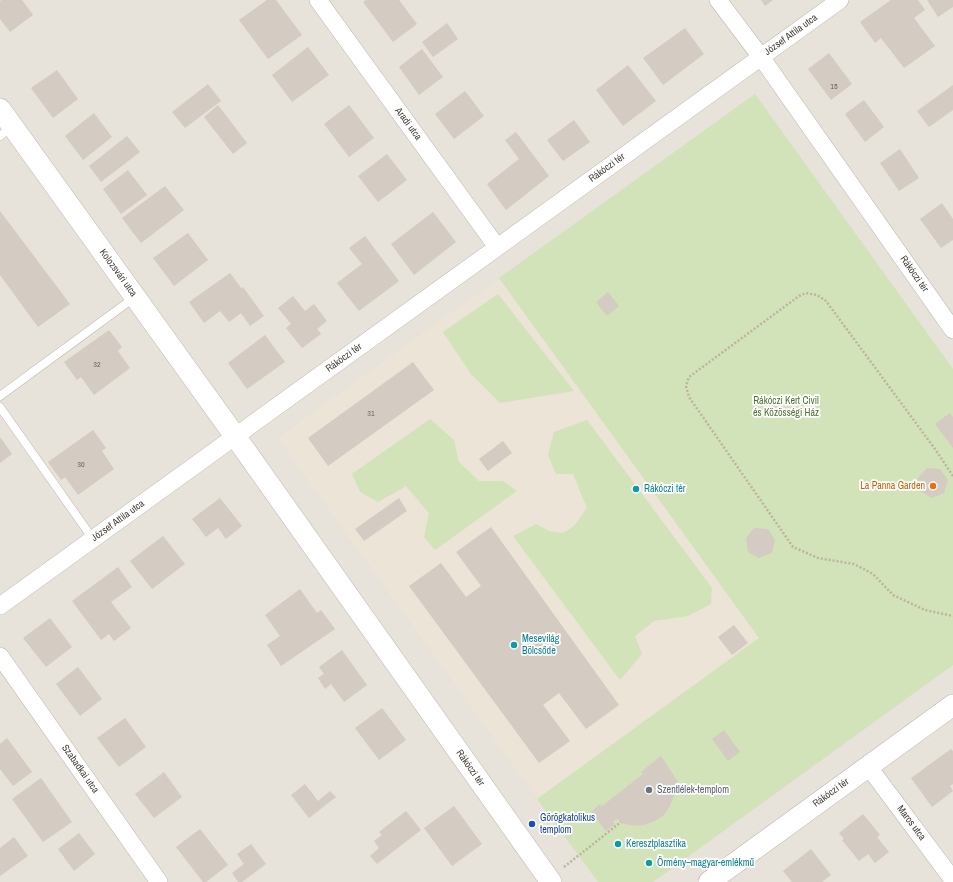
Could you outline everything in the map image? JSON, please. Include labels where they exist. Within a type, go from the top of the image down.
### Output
[{"type":"street","name":"Aradi utca","points":[[318,0],[497,247]]},
{"type":"street","points":[[718,0],[761,57]]},
{"type":"street","name":"József Attila utca","points":[[761,57],[840,0]]},
{"type":"street","name":"Rákóczi tér","points":[[550,880],[235,436],[761,57],[953,330]]},
{"type":"street","name":"Kolozsvári utca","points":[[0,109],[6,131],[135,297],[235,436]]},
{"type":"street","name":"József Attila utca","points":[[0,606],[235,436]]},
{"type":"street","name":"Szabadkai utca","points":[[0,656],[159,882]]},
{"type":"street","name":"Rákóczi tér","points":[[709,882],[953,705]]},
{"type":"street","name":"Maros utca","points":[[868,766],[953,880]]},
{"type":"lane","points":[[0,396],[135,297]]},
{"type":"lane","points":[[0,407],[93,539]]},
{"type":"path","points":[[953,476],[935,449],[826,301],[817,295],[806,294],[799,296],[688,377],[686,386],[689,397],[793,547],[818,558],[854,564],[872,574],[893,595],[925,610],[953,616]]},
{"type":"path","points":[[550,880],[620,822]]},
{"type":"shaded area","points":[[0,0],[953,0],[953,882],[0,882]]},
{"type":"shaded area","points":[[499,278],[759,638],[537,799],[277,438]]},
{"type":"green space","name":"Rákóczi Kert Civil és Közösségi Ház","points":[[755,94],[953,369],[953,665],[653,882],[598,882],[537,799],[759,638],[499,278]]},
{"type":"green space","points":[[498,294],[574,391],[500,403],[471,374],[443,332]]},
{"type":"green space","points":[[430,419],[454,440],[459,462],[479,481],[503,481],[517,491],[435,550],[424,537],[429,513],[406,486],[378,502],[360,492],[352,474]]},
{"type":"green space","points":[[587,420],[712,588],[711,604],[688,616],[654,621],[635,636],[642,654],[620,680],[513,536],[536,524],[549,531],[563,533],[574,526],[587,508],[573,474],[556,474],[548,455],[554,432]]},
{"type":"building","points":[[22,0],[33,15],[10,32],[0,19],[0,1]]},
{"type":"building","points":[[267,0],[276,0],[302,35],[268,59],[239,20]]},
{"type":"building","points":[[366,0],[399,0],[417,24],[393,42],[363,2]]},
{"type":"building","points":[[761,0],[773,0],[765,6]]},
{"type":"building","points":[[891,0],[918,0],[925,10],[914,18],[935,46],[904,68],[881,38],[875,43],[860,22]]},
{"type":"building","points":[[927,0],[953,0],[953,7],[938,17]]},
{"type":"building","points":[[447,23],[458,39],[433,57],[422,42]]},
{"type":"building","points":[[685,28],[704,54],[663,85],[643,58]]},
{"type":"building","points":[[308,47],[329,75],[292,102],[272,75]]},
{"type":"building","points":[[422,49],[443,77],[419,95],[399,67]]},
{"type":"building","points":[[829,53],[852,84],[831,100],[808,69]]},
{"type":"building","points":[[628,65],[656,101],[623,126],[596,90]]},
{"type":"building","points":[[57,70],[78,99],[53,118],[31,88]]},
{"type":"building","points":[[208,84],[221,101],[185,128],[172,112]]},
{"type":"building","points":[[953,85],[953,110],[929,127],[917,111]]},
{"type":"building","points":[[465,91],[484,116],[454,139],[435,114]]},
{"type":"building","points":[[864,100],[884,127],[865,142],[845,114]]},
{"type":"building","points":[[218,105],[247,143],[233,154],[204,117]]},
{"type":"building","points":[[349,105],[374,138],[349,157],[324,124]]},
{"type":"building","points":[[94,113],[112,137],[83,160],[65,136]]},
{"type":"building","points":[[574,120],[590,142],[563,161],[547,140]]},
{"type":"building","points":[[516,132],[549,176],[506,210],[487,184],[519,159],[505,140]]},
{"type":"building","points":[[127,136],[140,152],[101,182],[89,166]]},
{"type":"building","points":[[900,149],[919,178],[899,191],[880,163]]},
{"type":"building","points":[[387,154],[407,180],[378,202],[358,176]]},
{"type":"building","points":[[128,170],[147,195],[121,214],[103,189]]},
{"type":"building","points":[[165,186],[184,210],[141,243],[122,218]]},
{"type":"building","points":[[942,203],[953,219],[953,240],[941,248],[920,219]]},
{"type":"building","points":[[0,211],[70,304],[38,327],[0,275]]},
{"type":"building","points":[[433,212],[456,242],[414,275],[391,244]]},
{"type":"building","points":[[188,233],[208,260],[174,286],[153,258]]},
{"type":"building","points":[[365,236],[399,281],[359,311],[337,283],[362,264],[349,248]]},
{"type":"building","points":[[230,273],[242,289],[243,287],[264,316],[250,326],[241,313],[229,322],[220,311],[204,323],[189,302]]},
{"type":"building","points":[[608,292],[619,306],[607,316],[596,302]]},
{"type":"building","points":[[293,296],[305,311],[314,304],[327,321],[317,329],[321,334],[302,348],[286,328],[291,324],[278,308]]},
{"type":"building","points":[[109,330],[122,347],[118,351],[130,368],[94,395],[81,377],[77,380],[64,362]]},
{"type":"building","points":[[265,335],[285,362],[247,389],[228,363]]},
{"type":"building","points":[[413,362],[434,390],[328,466],[308,438]]},
{"type":"building","points":[[950,413],[953,417],[953,448],[935,424]]},
{"type":"building","points":[[93,430],[106,448],[102,451],[114,469],[78,495],[65,477],[61,480],[48,462]]},
{"type":"building","points":[[0,437],[12,454],[0,463]]},
{"type":"building","points":[[503,441],[512,453],[488,471],[479,459]]},
{"type":"building","name":"La Panna Garden","points":[[927,468],[940,469],[948,480],[944,493],[932,498],[920,491],[918,478]]},
{"type":"building","points":[[220,498],[242,526],[226,539],[218,528],[206,537],[192,519]]},
{"type":"building","points":[[399,498],[407,511],[364,541],[355,529]]},
{"type":"building","name":"Mesevilág Bölcsőde","points":[[491,527],[619,705],[586,729],[559,693],[543,705],[570,741],[539,763],[409,586],[441,563],[466,597],[481,586],[456,552]]},
{"type":"building","points":[[754,528],[768,529],[775,540],[772,553],[759,558],[748,552],[746,538]]},
{"type":"building","points":[[163,536],[185,564],[152,589],[130,561]]},
{"type":"building","points":[[118,567],[132,587],[111,602],[131,628],[114,641],[109,634],[101,640],[72,601]]},
{"type":"building","points":[[300,589],[317,613],[321,610],[335,629],[281,666],[267,645],[280,636],[265,615]]},
{"type":"building","points":[[50,618],[72,647],[46,667],[23,638]]},
{"type":"building","points":[[734,625],[748,643],[732,655],[718,637]]},
{"type":"building","points":[[342,650],[367,685],[344,702],[331,684],[325,689],[318,678],[324,674],[319,667]]},
{"type":"building","points":[[78,667],[102,699],[80,716],[56,684]]},
{"type":"building","points":[[382,708],[406,740],[379,760],[355,728]]},
{"type":"building","points":[[125,718],[146,747],[119,767],[97,738]]},
{"type":"building","points":[[724,730],[740,752],[728,761],[712,739]]},
{"type":"building","points":[[7,738],[32,772],[13,786],[0,769],[0,744]]},
{"type":"building","points":[[951,749],[953,751],[953,784],[950,786],[953,791],[932,807],[911,778]]},
{"type":"building","name":"Szentlélek-templom","points":[[661,756],[678,782],[675,784],[674,795],[670,806],[664,815],[655,821],[644,825],[633,826],[622,823],[617,819],[613,822],[615,824],[606,831],[591,812],[600,804],[602,806],[643,774],[641,772]]},
{"type":"building","points":[[164,772],[182,797],[154,818],[135,794]]},
{"type":"building","points":[[41,778],[72,822],[43,842],[12,799]]},
{"type":"building","points":[[305,784],[318,801],[330,791],[336,797],[309,818],[291,795]]},
{"type":"building","points":[[454,806],[482,844],[452,866],[424,828]]},
{"type":"building","points":[[406,811],[421,830],[377,864],[370,856],[379,848],[374,841],[382,835],[379,832]]},
{"type":"building","points":[[863,814],[880,835],[877,837],[889,852],[875,863],[868,854],[859,861],[842,840],[844,839],[839,833]]},
{"type":"building","points":[[200,829],[228,865],[206,882],[203,882],[176,847]]},
{"type":"building","points":[[79,833],[95,854],[74,871],[58,849]]},
{"type":"building","points":[[14,837],[28,856],[0,876],[0,848]]},
{"type":"building","points":[[251,844],[266,864],[242,882],[238,882],[232,873],[244,864],[237,854]]},
{"type":"building","points":[[811,849],[831,875],[822,882],[792,882],[783,871]]},
{"type":"place","name":"La Panna Garden","points":[[933,486]]},
{"type":"place","name":"Rákóczi tér","points":[[636,489]]},
{"type":"place","name":"Mesevilág Bölcsőde","points":[[514,645]]},
{"type":"place","name":"Szentlélek-templom","points":[[649,790]]},
{"type":"place","name":"Görögkatolikus templom","points":[[532,824]]},
{"type":"place","name":"Keresztplasztika","points":[[618,844]]},
{"type":"place","name":"Örmény–magyar-emlékmű","points":[[649,863]]}]
